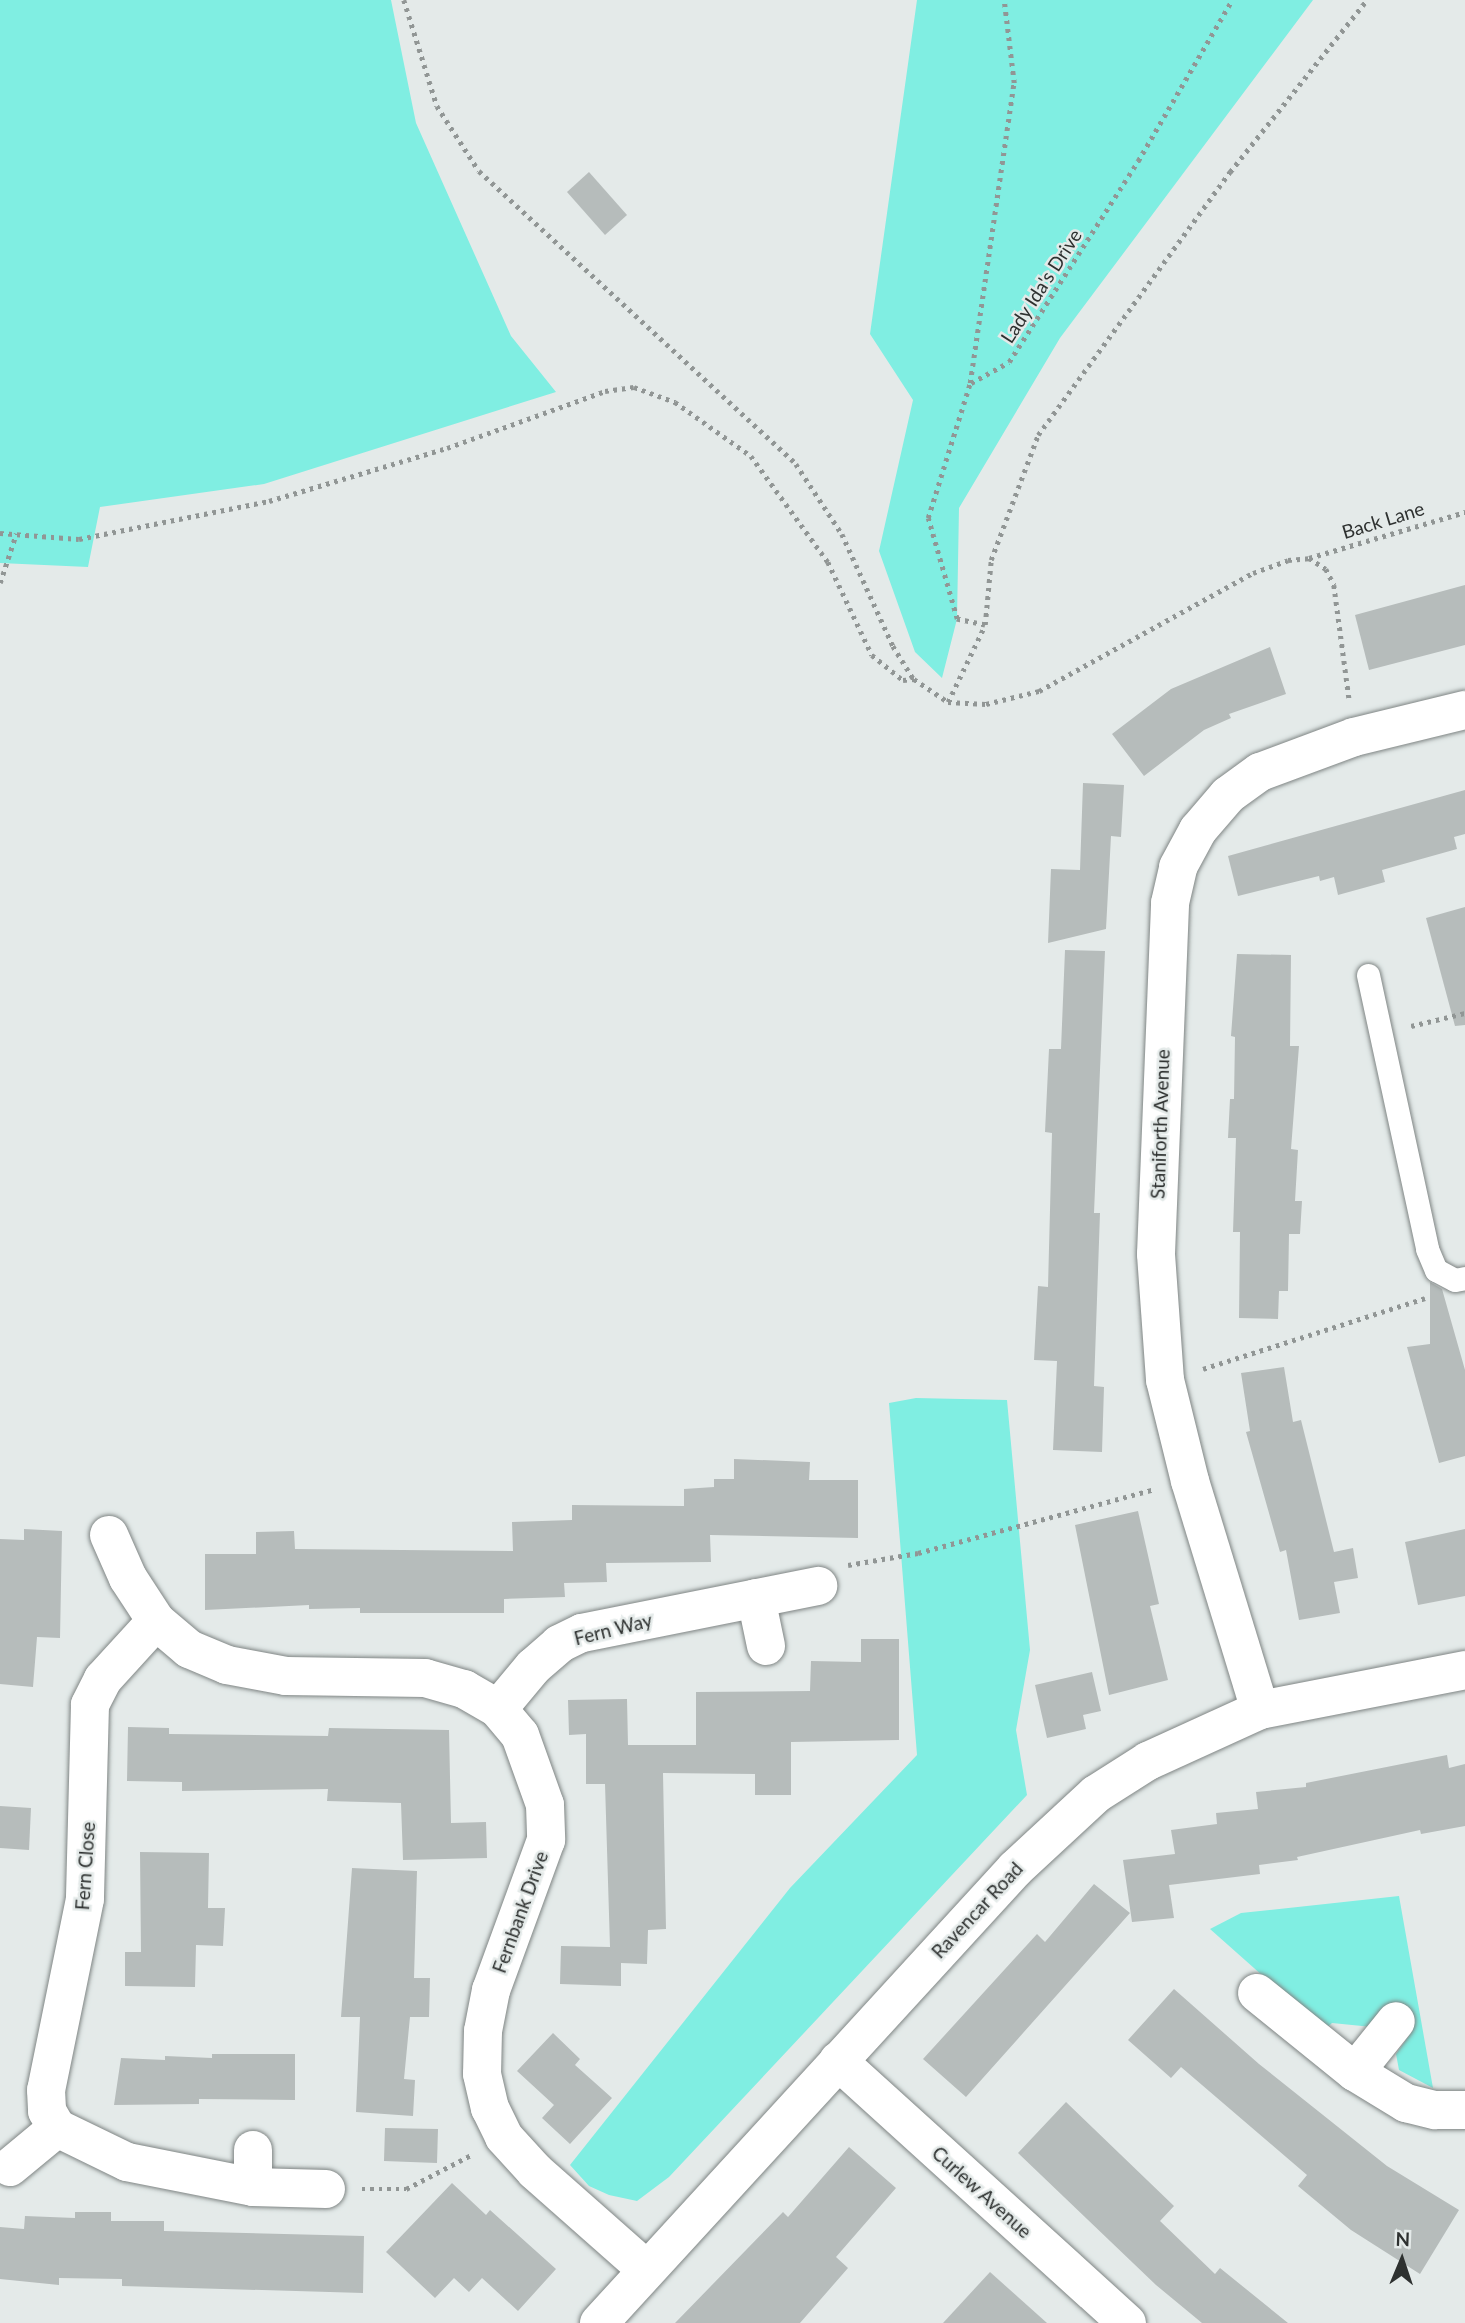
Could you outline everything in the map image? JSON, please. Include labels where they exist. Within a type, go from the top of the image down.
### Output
[{"type":"street","name":"Staniforth Avenue","points":[[1260,1710],[1190,1481],[1166,1380],[1157,1230],[1167,932],[1178,867],[1198,830],[1228,794],[1260,772],[1354,737],[1465,710]]},
{"type":"street","name":"Fernbank Drive","points":[[109,1535],[128,1578],[156,1621],[189,1649],[227,1665],[286,1676],[425,1678],[464,1689],[498,1709],[520,1735],[545,1805],[546,1840],[491,1990],[483,2031],[482,2074],[490,2108],[505,2137],[535,2171],[647,2270]]},
{"type":"street","name":"Fern Way","points":[[498,1709],[533,1667],[559,1644],[582,1633],[818,1586]]},
{"type":"street","points":[[756,1598],[766,1646]]},
{"type":"street","name":"Fern Close","points":[[57,2128],[47,2111],[46,2090],[85,1899],[90,1845],[86,1739],[90,1705],[103,1679],[156,1621]]},
{"type":"street","name":"Ravencar Road","points":[[599,2323],[1015,1869],[1096,1794],[1148,1760],[1260,1710],[1465,1670]]},
{"type":"street","points":[[1257,1993],[1355,2072],[1406,2102],[1435,2110],[1465,2110]]},
{"type":"street","points":[[1355,2072],[1396,2021]]},
{"type":"street","name":"Curlew Avenue","points":[[838,2061],[1114,2319]]},
{"type":"street","points":[[10,2167],[57,2128],[127,2162],[253,2169],[326,2189]]},
{"type":"lane","points":[[1368,975],[1427,1249],[1436,1270],[1460,1279]]},
{"type":"path","points":[[404,0],[437,106],[479,172],[796,464],[842,534],[894,646],[914,679],[948,702],[985,625],[991,560],[1038,435],[1230,172],[1367,0]]},
{"type":"path","name":"Lady Ida's Drive","points":[[970,383],[1014,83],[1004,0]]},
{"type":"path","name":"Lady Ida's Drive","points":[[970,383],[1009,362],[1138,161],[1232,0]]},
{"type":"path","points":[[970,383],[928,518],[957,619],[985,625]]},
{"type":"path","points":[[0,533],[79,539],[269,501],[447,448],[605,391],[634,387],[675,402],[751,456],[828,562],[872,655],[903,680],[914,679]]},
{"type":"path","name":"Back Lane","points":[[948,702],[986,704],[1039,691],[1253,573],[1288,560],[1310,558],[1465,512]]},
{"type":"path","points":[[0,583],[16,534]]},
{"type":"path","points":[[1310,558],[1325,569],[1334,585],[1354,737]]},
{"type":"path","points":[[1380,1034],[1465,1013]]},
{"type":"path","points":[[1166,1380],[1346,1325],[1432,1295],[1460,1279]]},
{"type":"path","points":[[818,1586],[835,1567],[918,1553],[1004,1527],[1190,1481]]},
{"type":"path","points":[[326,2189],[406,2189],[505,2137]]},
{"type":"shaded area","points":[[0,0],[391,0],[416,123],[511,336],[556,392],[264,484],[100,507],[88,567],[0,563]]},
{"type":"shaded area","points":[[917,0],[1313,0],[1060,338],[959,508],[957,619],[942,678],[915,652],[879,551],[913,400],[870,334]]},
{"type":"shaded area","points":[[916,1398],[1007,1400],[1030,1650],[1016,1730],[1027,1795],[669,2177],[637,2201],[609,2195],[589,2186],[570,2165],[790,1888],[917,1755],[889,1403]]},
{"type":"shaded area","points":[[1399,1896],[1433,2088],[1399,2070],[1396,2054],[1413,2030],[1389,2009],[1372,2027],[1332,2023],[1324,2030],[1210,1929],[1241,1913]]},
{"type":"building","points":[[589,172],[627,215],[605,235],[567,192]]},
{"type":"building","points":[[1465,585],[1465,645],[1369,670],[1355,615]]},
{"type":"building","points":[[1270,647],[1286,694],[1229,714],[1231,718],[1204,730],[1144,776],[1112,734],[1171,689]]},
{"type":"building","points":[[1083,783],[1124,785],[1121,837],[1111,836],[1106,929],[1048,943],[1051,869],[1080,870]]},
{"type":"building","points":[[1465,790],[1465,834],[1454,837],[1457,849],[1382,870],[1385,882],[1338,895],[1334,877],[1320,881],[1319,876],[1238,896],[1228,856]]},
{"type":"building","points":[[1465,907],[1465,1025],[1455,1026],[1426,918]]},
{"type":"building","points":[[1065,950],[1105,951],[1094,1213],[1100,1213],[1094,1386],[1104,1387],[1102,1452],[1053,1450],[1057,1361],[1034,1360],[1038,1286],[1048,1287],[1052,1133],[1045,1132],[1049,1049],[1061,1049]]},
{"type":"building","points":[[1237,954],[1291,955],[1290,1046],[1299,1046],[1291,1149],[1298,1150],[1295,1201],[1302,1201],[1300,1234],[1289,1234],[1288,1291],[1279,1291],[1278,1319],[1239,1318],[1240,1232],[1233,1232],[1236,1138],[1228,1138],[1230,1099],[1234,1099],[1235,1037],[1231,1036]]},
{"type":"building","points":[[1430,1282],[1442,1289],[1465,1370],[1465,1456],[1439,1463],[1407,1347],[1430,1344]]},
{"type":"building","points":[[1284,1367],[1293,1422],[1301,1420],[1334,1552],[1353,1548],[1358,1578],[1334,1582],[1340,1613],[1299,1620],[1286,1550],[1280,1552],[1246,1432],[1250,1431],[1241,1373]]},
{"type":"building","points":[[734,1459],[810,1462],[809,1480],[858,1480],[858,1538],[710,1535],[711,1562],[606,1563],[607,1582],[564,1583],[565,1597],[504,1599],[504,1613],[360,1613],[360,1608],[309,1609],[309,1605],[205,1610],[205,1554],[256,1554],[256,1532],[294,1531],[295,1549],[513,1551],[512,1522],[572,1520],[572,1505],[684,1506],[684,1489],[714,1487],[714,1479],[734,1479]]},
{"type":"building","points":[[1138,1511],[1159,1604],[1150,1606],[1168,1680],[1109,1695],[1075,1525]]},
{"type":"building","points":[[24,1529],[62,1531],[60,1638],[37,1637],[33,1687],[0,1684],[0,1539],[24,1540]]},
{"type":"building","points":[[1465,1529],[1465,1596],[1418,1605],[1405,1542]]},
{"type":"building","points":[[861,1639],[899,1639],[899,1740],[791,1742],[791,1795],[755,1795],[755,1774],[663,1773],[666,1929],[648,1930],[647,1964],[621,1963],[621,1986],[560,1984],[561,1946],[610,1947],[605,1784],[586,1784],[586,1734],[569,1735],[568,1700],[627,1699],[628,1745],[696,1745],[696,1692],[810,1691],[811,1661],[861,1662]]},
{"type":"building","points":[[1092,1672],[1101,1711],[1083,1715],[1086,1729],[1047,1738],[1035,1685]]},
{"type":"building","points":[[128,1727],[169,1728],[169,1734],[328,1736],[329,1728],[449,1730],[451,1823],[486,1822],[487,1858],[403,1860],[401,1803],[327,1801],[328,1789],[182,1791],[182,1782],[127,1781]]},
{"type":"building","points":[[1447,1755],[1449,1768],[1465,1764],[1465,1826],[1421,1834],[1420,1830],[1297,1857],[1298,1860],[1259,1865],[1260,1874],[1169,1885],[1174,1918],[1132,1922],[1123,1860],[1175,1854],[1171,1830],[1217,1824],[1216,1813],[1258,1809],[1256,1792],[1306,1787],[1306,1783]]},
{"type":"building","points":[[0,1806],[31,1808],[29,1850],[0,1848]]},
{"type":"building","points":[[140,1852],[209,1853],[208,1908],[225,1908],[223,1946],[196,1945],[195,1987],[125,1986],[125,1952],[141,1952]]},
{"type":"building","points":[[352,1868],[417,1871],[414,1978],[430,1978],[429,2017],[410,2017],[404,2079],[415,2080],[413,2116],[356,2112],[360,2017],[341,2017]]},
{"type":"building","points":[[1094,1884],[1130,1913],[966,2097],[923,2059],[1037,1934],[1045,1942]]},
{"type":"building","points":[[1174,1989],[1259,2064],[1387,2166],[1459,2210],[1420,2274],[1351,2230],[1298,2186],[1307,2175],[1181,2067],[1171,2078],[1128,2040]]},
{"type":"building","points":[[553,2033],[580,2059],[575,2065],[612,2098],[570,2144],[542,2118],[554,2105],[517,2071]]},
{"type":"building","points":[[212,2054],[295,2054],[295,2100],[199,2099],[199,2104],[114,2105],[121,2058],[212,2058]]},
{"type":"building","points":[[1066,2102],[1174,2206],[1160,2221],[1215,2274],[1220,2268],[1288,2323],[1202,2323],[1156,2285],[1018,2153]]},
{"type":"building","points":[[385,2128],[438,2129],[437,2163],[384,2161]]},
{"type":"building","points":[[849,2147],[896,2188],[836,2257],[848,2268],[800,2323],[675,2323],[783,2212],[788,2217]]},
{"type":"building","points":[[452,2183],[486,2215],[490,2210],[556,2269],[518,2311],[482,2278],[469,2292],[454,2278],[435,2298],[386,2252]]},
{"type":"building","points":[[75,2212],[111,2212],[111,2221],[164,2221],[164,2231],[364,2236],[363,2293],[122,2286],[122,2279],[59,2278],[59,2285],[0,2279],[0,2227],[24,2229],[25,2216],[75,2218]]},
{"type":"building","points":[[990,2272],[1047,2323],[943,2323]]}]
